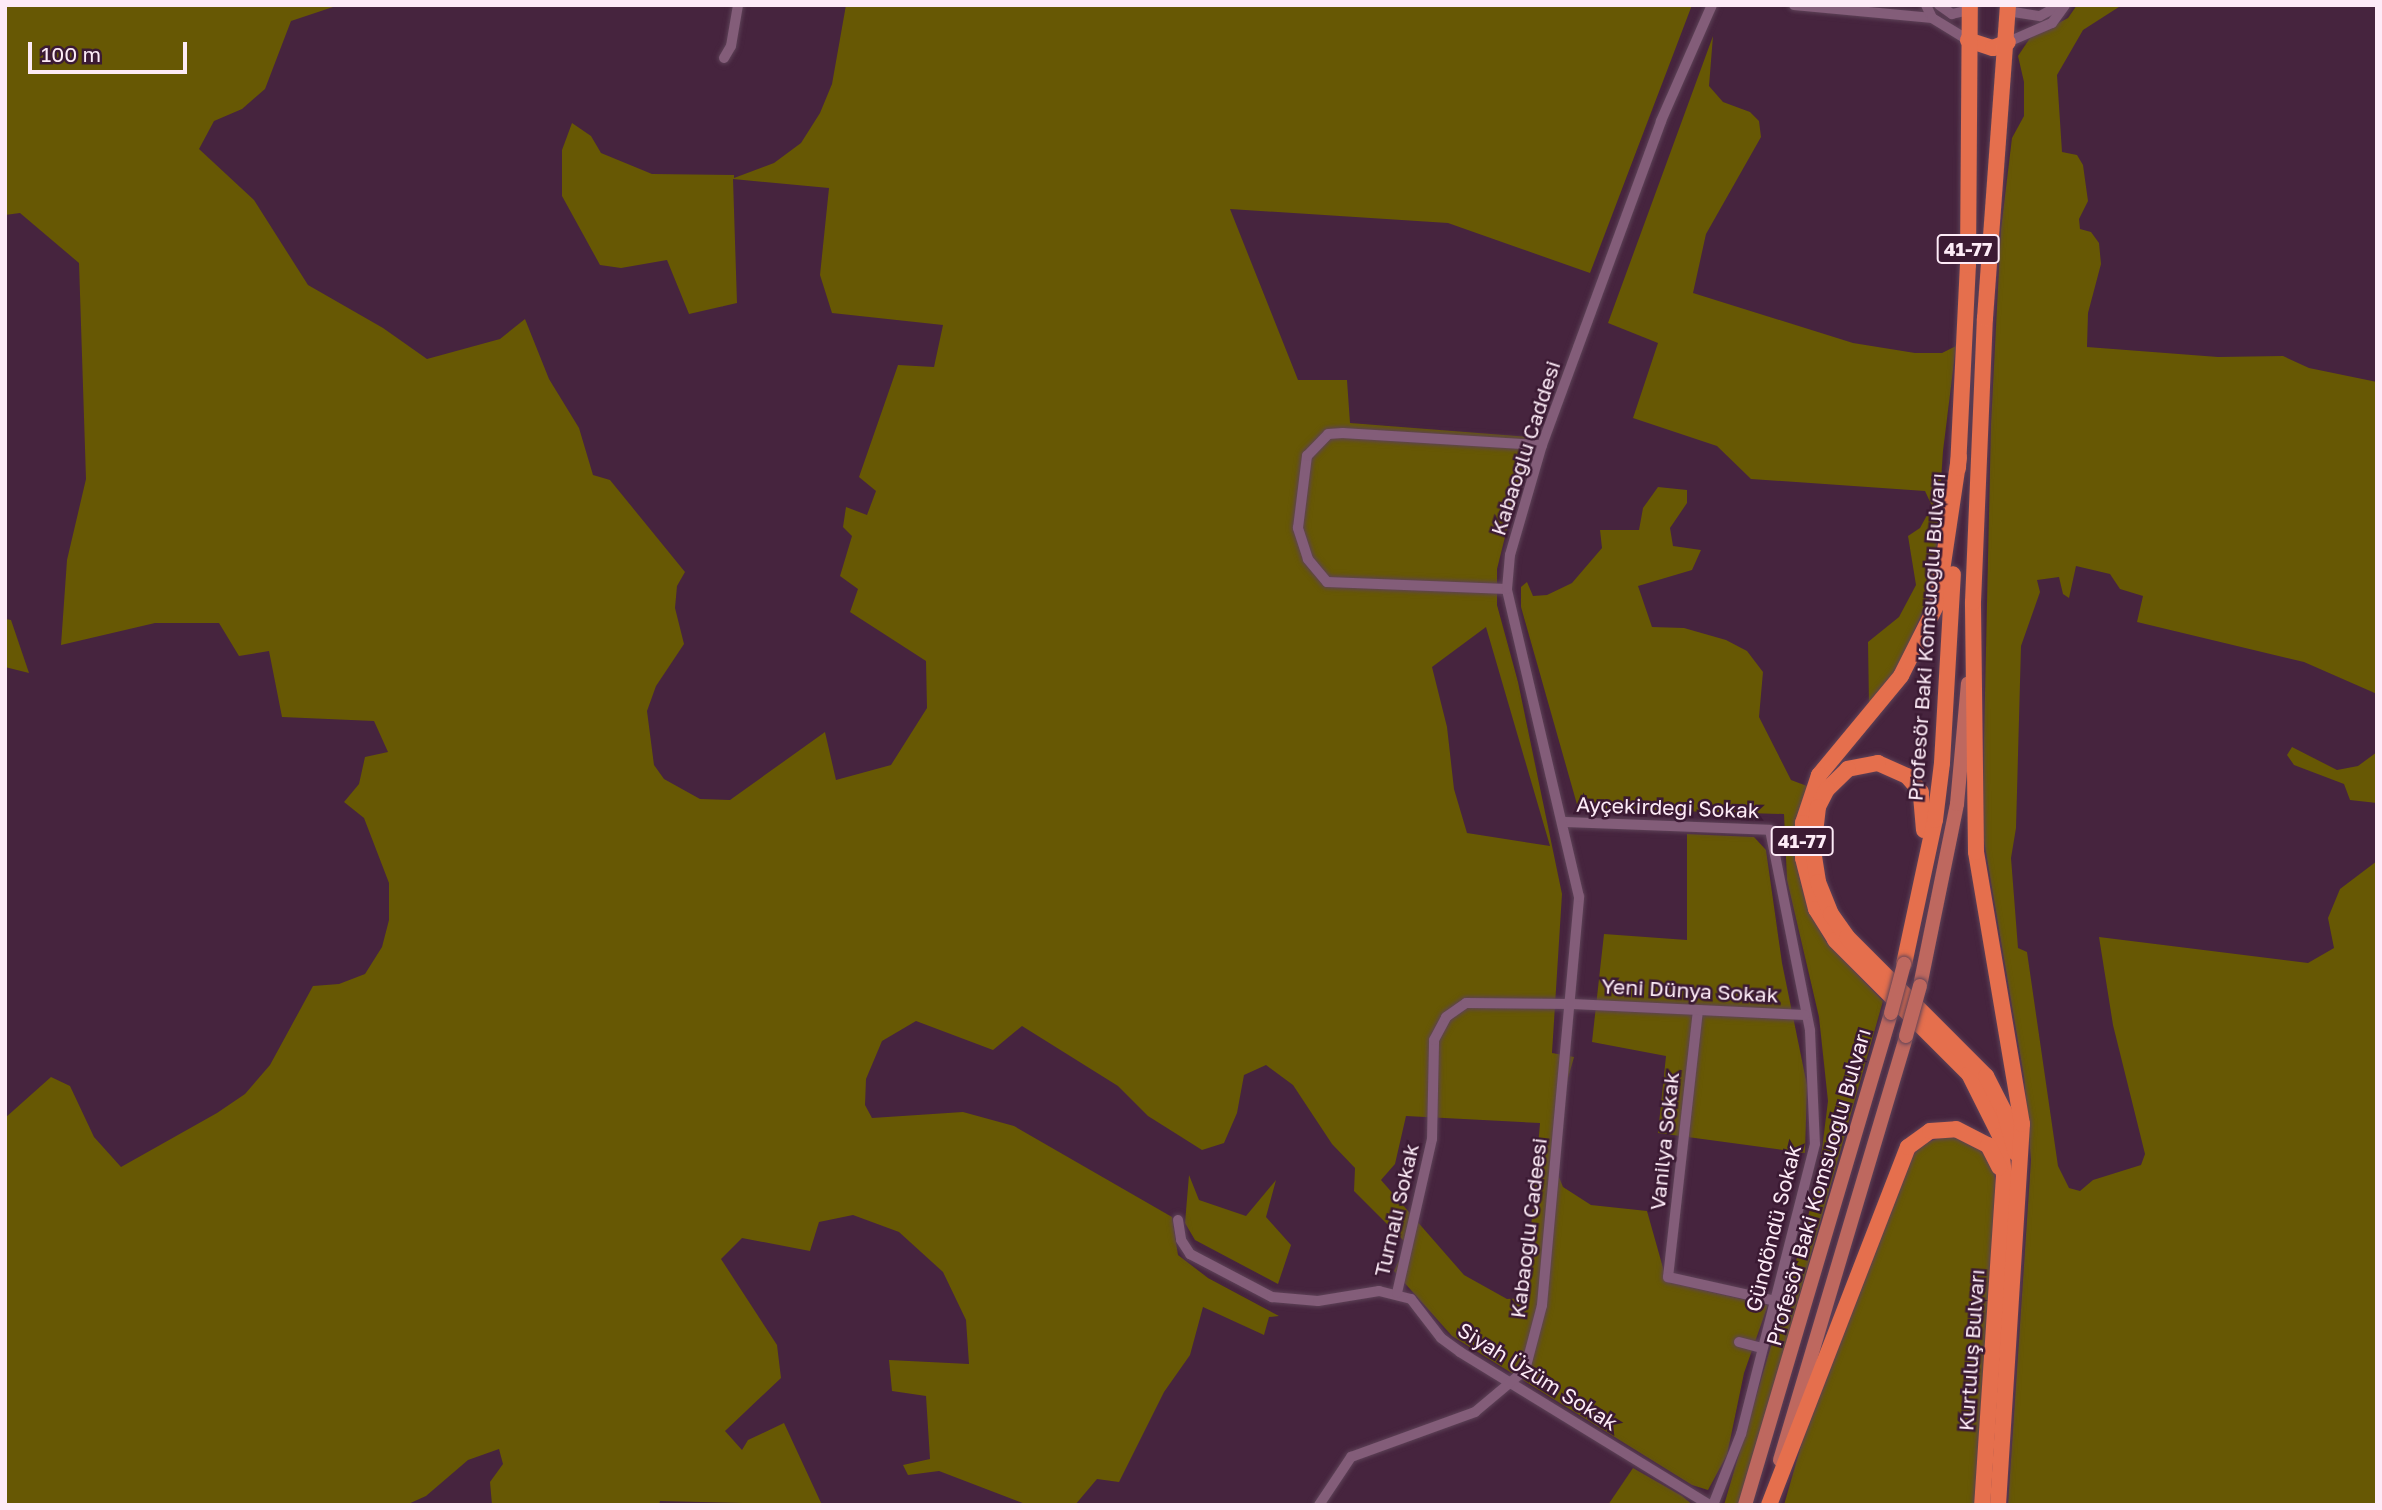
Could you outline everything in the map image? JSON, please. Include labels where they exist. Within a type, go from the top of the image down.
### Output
[{"type":"highway","name":"Profesör Baki Komsuoğlu Bulvarı","points":[[1904,964],[1935,820],[1942,764],[1968,265],[1968,40],[1973,7]]},
{"type":"highway","name":"Profesör Baki Komsuoğlu Bulvarı","points":[[1973,603],[1985,317],[2008,42],[2005,7]]},
{"type":"highway","points":[[1968,40],[1993,48],[2008,42]]},
{"type":"highway","name":"41-77","points":[[1959,457],[1937,604],[1901,676],[1819,775],[1803,823],[1802,858],[1816,909],[1835,940],[1937,1040],[1982,1094],[2002,1144],[2011,1198]]},
{"type":"highway","name":"41-77","points":[[1973,603],[1976,852],[2021,1103],[2011,1198]]},
{"type":"highway","points":[[1904,964],[1925,823],[1923,801],[1914,783],[1899,770],[1878,763],[1857,766],[1826,789],[1815,820],[1815,870],[1826,905],[1857,948],[1986,1076],[2010,1130],[2011,1198]]},
{"type":"highway","points":[[1767,1505],[1908,1147],[1938,1129],[1974,1135],[1998,1158],[2011,1198]]},
{"type":"highway","name":"Kurtuluş Bulvarı","points":[[1982,1505],[2011,1198]]},
{"type":"highway","name":"Kurtuluş Bulvarı","points":[[1998,1505],[2011,1198]]},
{"type":"main road","name":"Profesör Baki Komsuoğlu Bulvarı","points":[[1767,1505],[1920,986],[1957,804],[1973,603]]},
{"type":"main road","name":"Profesör Baki Komsuoğlu Bulvarı","points":[[1745,1505],[1904,964]]},
{"type":"street","points":[[724,58],[738,5]]},
{"type":"street","name":"Kabaoğlu Caddesi","points":[[1572,1003],[1579,897],[1564,822],[1507,589],[1512,544],[1542,445],[1661,121],[1712,5]]},
{"type":"street","points":[[1794,5],[1932,18],[1968,40]]},
{"type":"street","points":[[1926,5],[1932,18]]},
{"type":"street","points":[[1939,5],[1952,14],[1973,7]]},
{"type":"street","points":[[2005,7],[2040,16],[2063,5]]},
{"type":"street","points":[[2008,42],[2052,23],[2063,5]]},
{"type":"street","points":[[1507,589],[1327,582],[1308,559],[1298,527],[1307,456],[1328,434],[1343,433],[1542,445]]},
{"type":"street","name":"Ayçekirdeği Sokak","points":[[1564,822],[1770,830]]},
{"type":"street","name":"Gündöndü Sokak","points":[[1711,1505],[1741,1434],[1815,1144],[1815,1071],[1770,830]]},
{"type":"street","name":"Turnalı Sokak","points":[[1397,1293],[1432,1139],[1434,1040],[1446,1017],[1466,1003],[1572,1003]]},
{"type":"street","name":"Yeni Dünya Sokak","points":[[1572,1003],[1805,1015]]},
{"type":"street","name":"Kabaoğlu Cadeesi","points":[[1319,1505],[1351,1457],[1475,1412],[1525,1370],[1542,1306],[1572,1003]]},
{"type":"street","name":"Vanilya Sokak","points":[[1698,1010],[1668,1277],[1776,1301]]},
{"type":"street","points":[[1178,1220],[1181,1240],[1190,1254],[1272,1297],[1293,1303],[1397,1293]]},
{"type":"street","name":"Siyah Üzüm Sokak","points":[[1397,1293],[1411,1299],[1441,1338],[1711,1505]]},
{"type":"street","points":[[1739,1342],[1761,1348]]},
{"type":"shaded area","points":[[5,5],[339,5],[291,21],[265,89],[242,109],[214,121],[199,149],[254,200],[308,285],[383,328],[427,359],[500,339],[525,319],[549,379],[579,428],[593,475],[610,480],[685,572],[677,586],[675,608],[684,644],[656,686],[647,711],[654,765],[664,779],[700,799],[730,800],[825,732],[836,780],[891,765],[927,708],[926,661],[850,612],[858,589],[840,576],[852,536],[843,527],[846,507],[867,515],[876,491],[859,477],[898,365],[934,367],[943,325],[832,313],[820,275],[829,188],[733,179],[737,303],[689,314],[667,260],[621,268],[600,265],[562,196],[562,150],[572,123],[591,136],[601,153],[652,174],[734,175],[734,178],[774,163],[801,143],[820,113],[832,84],[846,5],[1692,5],[1590,273],[1448,223],[1230,209],[1298,380],[1347,380],[1350,423],[1530,437],[1497,569],[1497,605],[1518,682],[1562,894],[1552,1053],[1574,1057],[1555,1124],[1554,1165],[1563,1187],[1591,1205],[1647,1211],[1667,1282],[1768,1305],[1744,1373],[1727,1455],[1708,1490],[1692,1485],[1452,1336],[1394,1271],[1407,1244],[1354,1191],[1355,1168],[1332,1144],[1293,1085],[1266,1065],[1244,1075],[1237,1113],[1224,1143],[1202,1150],[1148,1116],[1118,1086],[1022,1026],[993,1050],[916,1021],[882,1041],[866,1079],[865,1105],[872,1118],[963,1112],[1014,1126],[1172,1217],[1178,1255],[1208,1278],[1279,1316],[1269,1317],[1264,1335],[1203,1307],[1190,1355],[1164,1392],[1119,1482],[1097,1479],[1075,1505],[1028,1505],[939,1471],[908,1475],[903,1465],[930,1459],[926,1396],[892,1391],[889,1360],[969,1364],[966,1320],[943,1272],[899,1232],[853,1215],[819,1222],[810,1251],[742,1238],[721,1259],[777,1345],[781,1378],[725,1431],[742,1450],[748,1440],[784,1423],[822,1505],[660,1501],[659,1505],[492,1505],[490,1482],[503,1464],[499,1449],[468,1460],[426,1496],[406,1505],[5,1505],[5,1118],[51,1077],[70,1086],[94,1137],[121,1167],[217,1113],[245,1094],[270,1065],[313,986],[339,984],[365,974],[382,947],[389,920],[389,883],[364,818],[344,802],[359,784],[365,757],[388,752],[374,721],[282,717],[269,651],[239,656],[219,623],[155,623],[61,645],[67,560],[86,479],[79,263],[20,213],[5,215]],"holes":[[[1486,627],[1550,846],[1467,833],[1454,789],[1447,727],[1432,667]],[[1406,1116],[1540,1123],[1525,1298],[1507,1299],[1464,1275],[1381,1180],[1395,1164]]]},
{"type":"shaded area","points":[[2077,5],[2122,5],[2083,30],[2057,75],[2062,152],[2077,155],[2083,165],[2088,201],[2079,219],[2080,229],[2091,232],[2099,243],[2101,264],[2088,313],[2087,347],[2218,357],[2283,356],[2309,368],[2377,382],[2377,694],[2304,662],[2137,622],[2143,596],[2120,589],[2110,574],[2076,566],[2069,598],[2063,594],[2059,577],[2037,580],[2040,592],[2021,646],[2016,828],[2011,858],[2018,948],[2027,952],[2058,1166],[2069,1188],[2080,1191],[2093,1180],[2141,1165],[2145,1154],[2113,1025],[2099,937],[2308,963],[2334,948],[2328,918],[2340,889],[2377,861],[2377,1505],[2008,1505],[2031,1160],[2024,1077],[1982,829],[1991,424],[2001,229],[2012,138],[2024,116],[2024,82],[2018,56],[2030,38],[2068,18]]},
{"type":"shaded area","points":[[1713,36],[1709,86],[1723,102],[1750,112],[1759,121],[1761,137],[1706,234],[1693,293],[1853,343],[1915,353],[1942,353],[1956,346],[1943,451],[1934,586],[1897,670],[1869,705],[1868,642],[1899,617],[1916,585],[1908,536],[1920,528],[1932,506],[1925,491],[1751,479],[1717,446],[1633,418],[1658,343],[1608,323]]},
{"type":"shaded area","points":[[1658,487],[1687,490],[1687,503],[1670,528],[1673,546],[1701,550],[1692,570],[1638,586],[1652,627],[1684,628],[1726,640],[1747,651],[1763,672],[1759,717],[1791,780],[1807,786],[1796,840],[1799,877],[1809,911],[1827,943],[1883,1001],[1740,1505],[1724,1505],[1801,1244],[1819,1173],[1828,1101],[1819,1017],[1787,880],[1784,814],[1578,808],[1521,607],[1521,587],[1527,582],[1533,596],[1547,595],[1572,583],[1602,548],[1600,530],[1639,530],[1643,508]]},
{"type":"shaded area","points":[[5,619],[11,620],[29,673],[5,667]]},
{"type":"shaded area","points":[[2292,747],[2337,770],[2358,766],[2377,752],[2377,803],[2350,800],[2344,784],[2294,765],[2287,755]]},
{"type":"shaded area","points":[[1687,834],[1754,837],[1766,850],[1782,963],[1807,1085],[1805,1153],[1658,1133],[1666,1056],[1592,1042],[1604,934],[1687,940]]},
{"type":"shaded area","points":[[1950,1134],[1983,1146],[1993,1162],[1996,1185],[1975,1505],[1784,1505],[1802,1442],[1910,1160],[1920,1145]]},
{"type":"shaded area","points":[[1189,1175],[1199,1200],[1246,1216],[1276,1180],[1266,1217],[1291,1245],[1278,1284],[1195,1240],[1185,1223]]},
{"type":"shaded area","points":[[1633,1468],[1682,1496],[1693,1505],[1608,1505]]}]
